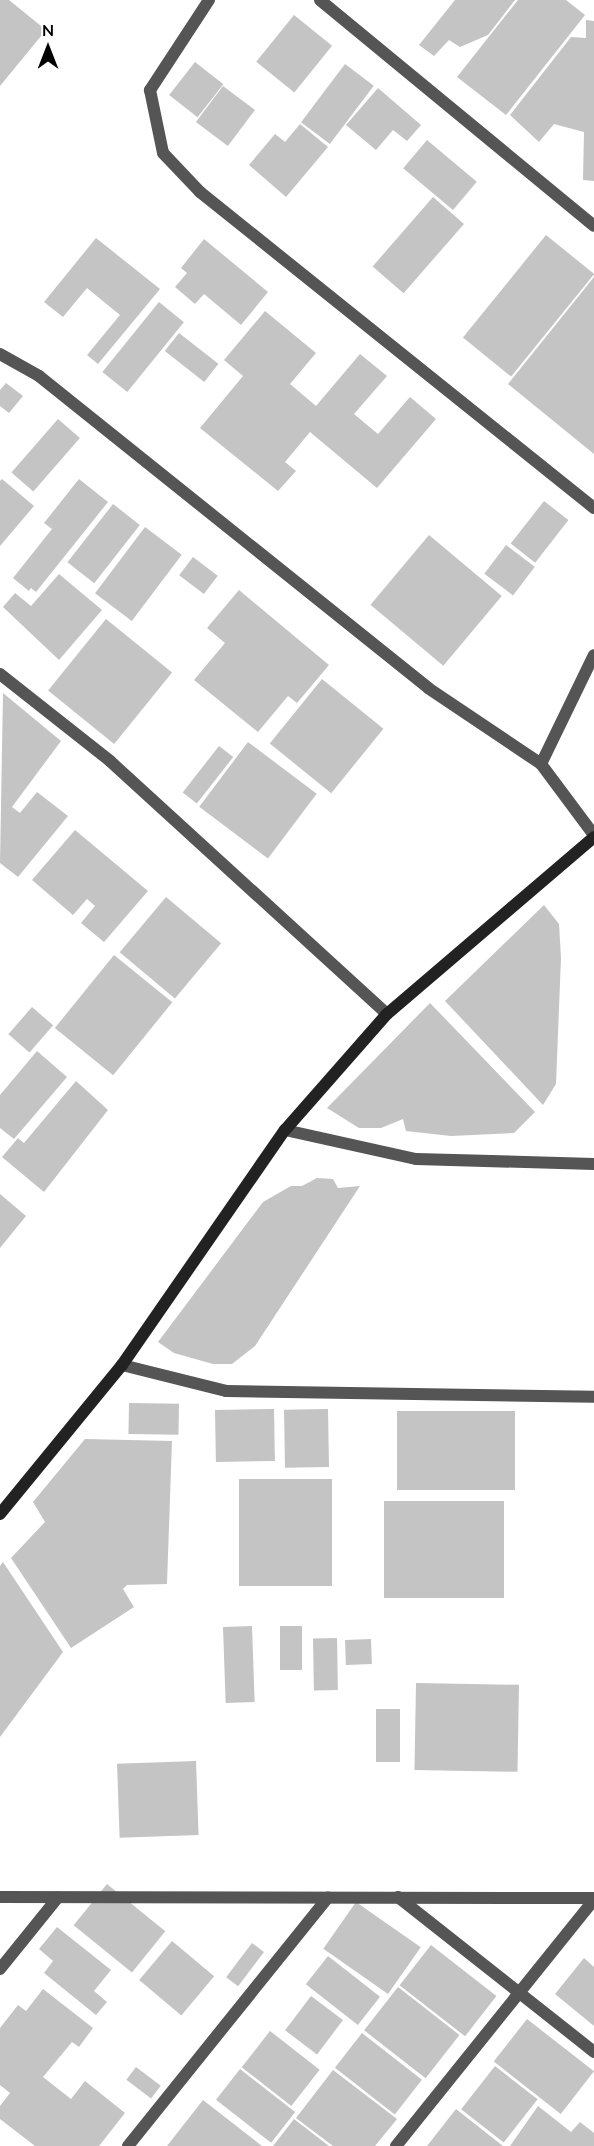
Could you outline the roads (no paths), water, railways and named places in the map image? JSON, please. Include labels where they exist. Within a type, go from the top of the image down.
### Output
[{"type":"street","points":[[208,0],[150,90],[163,153],[200,192],[594,508]]},
{"type":"street","points":[[320,0],[594,226]]},
{"type":"street","points":[[0,354],[39,376],[428,688],[541,764],[594,836],[387,1014],[285,1130],[122,1365],[0,1514]]},
{"type":"street","points":[[541,764],[594,655]]},
{"type":"street","points":[[0,674],[110,762],[387,1014]]},
{"type":"street","points":[[285,1130],[416,1159],[594,1164]]},
{"type":"street","points":[[122,1365],[226,1391],[594,1397]]},
{"type":"street","points":[[0,1897],[594,1899]]},
{"type":"street","points":[[0,1969],[58,1897]]},
{"type":"street","points":[[128,2146],[328,1897]]},
{"type":"street","points":[[398,1897],[594,2052]]},
{"type":"street","points":[[396,2146],[594,1899]]}]
